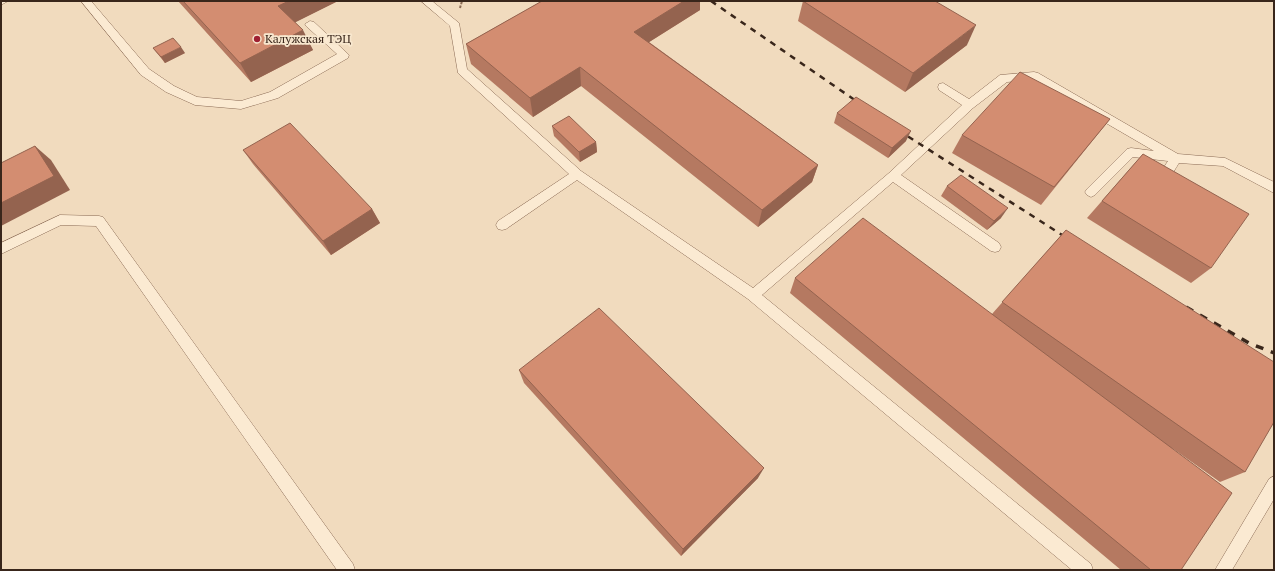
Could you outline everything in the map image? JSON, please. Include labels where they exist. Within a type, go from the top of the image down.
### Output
[{"type":"lane","points":[[86,1],[145,72],[170,89],[195,100],[221,104],[241,105],[274,95],[344,55],[310,24]]},
{"type":"lane","points":[[426,1],[455,25],[462,70],[577,174],[753,295],[1085,570]]},
{"type":"lane","points":[[753,295],[893,176],[969,105],[1004,78],[1034,76],[1176,158]]},
{"type":"lane","points":[[943,87],[969,105]]},
{"type":"lane","points":[[1091,192],[1130,152],[1225,162],[1274,188]]},
{"type":"lane","points":[[1162,179],[1176,158]]},
{"type":"lane","points":[[502,225],[577,174]]},
{"type":"lane","points":[[893,176],[995,247]]},
{"type":"lane","points":[[1,249],[60,220],[99,221],[347,570]]},
{"type":"lane","points":[[1223,570],[1274,484]]},
{"type":"building","name":"Калужская ТЭЦ","points":[[183,1],[289,1],[278,6],[303,30],[240,63]]},
{"type":"building","points":[[542,1],[684,1],[634,32],[818,165],[762,210],[580,67],[530,98],[466,44]]},
{"type":"building","points":[[803,1],[935,1],[976,25],[913,73]]},
{"type":"building","points":[[173,38],[181,47],[161,57],[153,48]]},
{"type":"building","points":[[1020,72],[1110,119],[1054,187],[962,135]]},
{"type":"building","points":[[856,97],[911,131],[892,148],[837,113]]},
{"type":"building","points":[[569,116],[596,142],[579,152],[552,126]]},
{"type":"building","points":[[290,123],[372,209],[323,241],[243,150]]},
{"type":"building","points":[[35,146],[54,176],[1,203],[1,163]]},
{"type":"building","points":[[1143,154],[1249,214],[1211,268],[1102,201]]},
{"type":"building","points":[[961,175],[1008,208],[994,221],[947,186]]},
{"type":"building","points":[[863,218],[1232,493],[1181,570],[1151,570],[795,278]]},
{"type":"building","points":[[1066,230],[1274,362],[1274,422],[1245,472],[1002,302]]},
{"type":"building","points":[[599,308],[764,468],[683,549],[519,370]]},
{"type":"railway","points":[[711,1],[862,105]]},
{"type":"railway","points":[[898,130],[1070,240]]},
{"type":"railway","points":[[1186,307],[1249,343],[1274,353]]},
{"type":"place","name":"Калужская ТЭЦ","points":[[257,39]]}]
